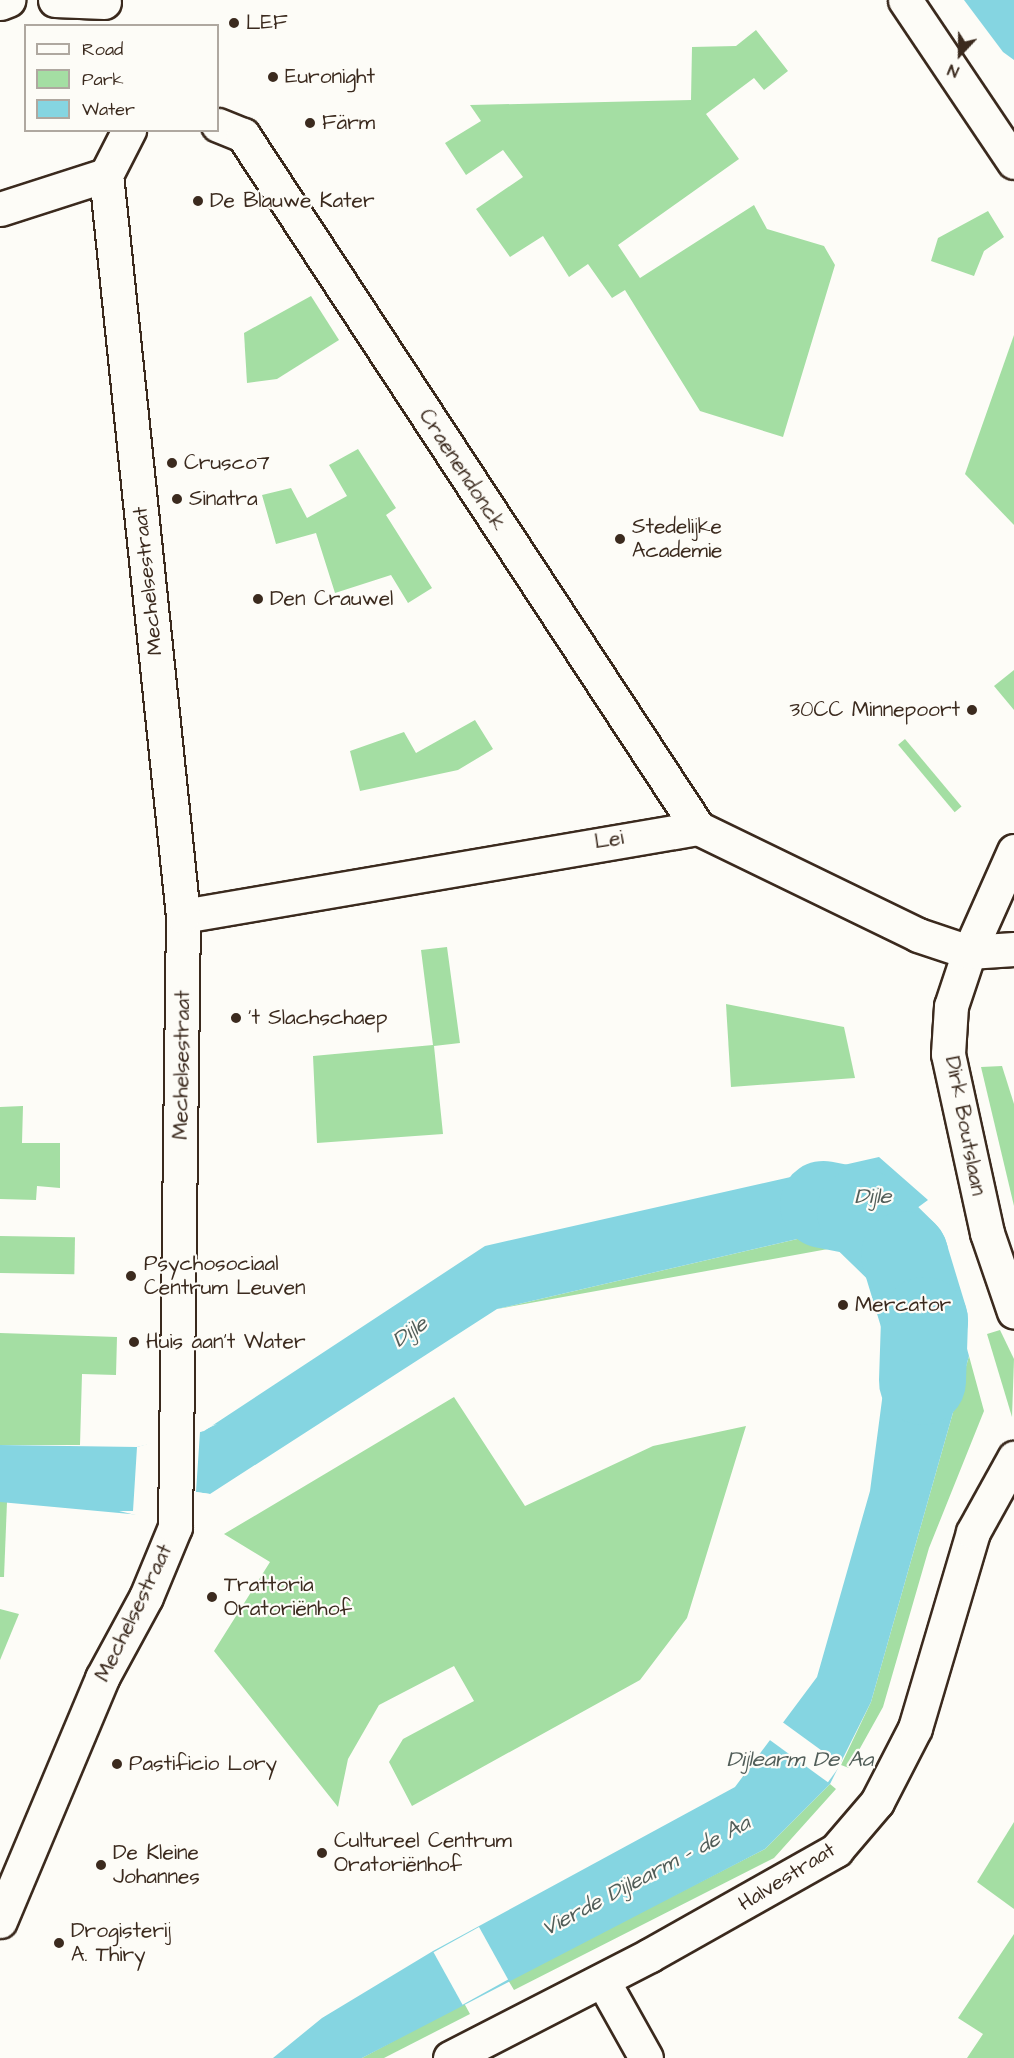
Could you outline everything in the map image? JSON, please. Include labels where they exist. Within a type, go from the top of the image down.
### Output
[{"type":"street","points":[[0,3],[8,0]]},
{"type":"street","points":[[55,0],[107,9]]},
{"type":"street","points":[[905,0],[1014,162]]},
{"type":"street","name":"Craenendonck","points":[[219,125],[243,135],[698,828]]},
{"type":"street","points":[[0,209],[106,175],[128,132]]},
{"type":"street","name":"Mechelsestraat","points":[[0,1922],[102,1678],[165,1554],[176,1506],[183,916],[106,175]]},
{"type":"street","points":[[698,828],[899,927],[969,952],[1014,949]]},
{"type":"street","name":"Lei","points":[[183,916],[698,828]]},
{"type":"street","name":"Dirk Boutslaan","points":[[1014,851],[969,952],[951,1006],[948,1054],[987,1233],[1014,1312]]},
{"type":"street","name":"Halvestraat","points":[[450,2058],[603,1981],[836,1850],[877,1802],[915,1728],[973,1532],[1014,1458]]},
{"type":"street","points":[[603,1981],[646,2058]]},
{"type":"green space","points":[[756,30],[788,71],[764,90],[754,78],[706,114],[739,159],[618,245],[640,278],[754,205],[767,229],[824,246],[835,265],[783,437],[700,411],[625,290],[612,298],[588,264],[569,277],[543,236],[510,257],[476,209],[523,177],[503,150],[466,175],[445,143],[481,121],[470,105],[691,100],[692,47],[736,46]]},
{"type":"green space","points":[[988,211],[1004,237],[984,251],[974,276],[931,261],[938,238]]},
{"type":"green space","points":[[311,296],[339,340],[277,379],[247,383],[244,333]]},
{"type":"green space","points":[[1014,335],[1014,525],[965,474]]},
{"type":"green space","points":[[358,449],[396,508],[386,515],[432,588],[408,603],[391,575],[335,593],[316,533],[276,544],[262,495],[291,488],[307,518],[347,496],[329,465]]},
{"type":"green space","points":[[1014,670],[1014,710],[994,686]]},
{"type":"green space","points":[[475,720],[493,749],[458,770],[360,791],[350,751],[404,732],[416,753]]},
{"type":"green space","points":[[905,739],[962,806],[955,812],[898,745]]},
{"type":"green space","points":[[447,947],[460,1043],[434,1046],[443,1134],[317,1143],[313,1056],[433,1045],[421,950]]},
{"type":"green space","points":[[726,1004],[844,1027],[855,1078],[731,1087]]},
{"type":"green space","points":[[1002,1066],[1014,1104],[1014,1206],[981,1067]]},
{"type":"green space","points":[[23,1106],[22,1143],[60,1143],[60,1188],[37,1186],[36,1200],[0,1199],[0,1107]]},
{"type":"green space","points":[[853,1226],[872,1241],[497,1309]]},
{"type":"green space","points":[[0,1236],[75,1237],[74,1274],[0,1273]]},
{"type":"green space","points":[[1000,1330],[1014,1359],[1012,1417],[987,1334]]},
{"type":"green space","points":[[0,1333],[117,1337],[116,1375],[82,1374],[80,1445],[0,1445]]},
{"type":"green space","points":[[969,1356],[984,1411],[929,1548],[883,1707],[849,1768],[841,1765],[871,1702]]},
{"type":"green space","points":[[454,1397],[525,1506],[653,1446],[746,1426],[687,1618],[640,1680],[412,1806],[389,1762],[403,1739],[474,1701],[454,1666],[379,1705],[348,1759],[338,1807],[214,1651],[270,1562],[224,1534]]},
{"type":"green space","points":[[0,1502],[7,1502],[4,1577],[0,1577]]},
{"type":"green space","points":[[0,1609],[19,1614],[0,1660]]},
{"type":"green space","points":[[830,1784],[836,1789],[774,1858],[514,1990],[508,1980],[765,1849]]},
{"type":"green space","points":[[1014,1822],[1014,1909],[977,1882]]},
{"type":"green space","points":[[1014,1934],[1014,2058],[967,2058],[983,2034],[958,2018]]},
{"type":"green space","points":[[464,2003],[470,2014],[384,2058],[362,2058]]},
{"type":"water","points":[[964,0],[1014,0],[1014,60],[1003,52]]},
{"type":"water","name":"Dijle","points":[[879,1157],[928,1200],[872,1241],[853,1226],[497,1309],[210,1494],[196,1492],[141,1515],[0,1502],[0,1445],[137,1447],[204,1431],[485,1246]]},
{"type":"water","name":"Dijlearm De Aa","points":[[938,1243],[969,1356],[871,1702],[830,1784],[765,1849],[362,2058],[273,2058],[322,2018],[433,1951],[735,1787],[817,1677],[870,1491],[887,1362],[889,1279]]},
{"type":"pier","points":[[217,1424],[200,1432],[196,1492],[210,1494],[144,1517],[119,1511],[133,1511],[137,1447]]},
{"type":"pier","points":[[781,1721],[841,1764],[828,1782],[768,1739]]},
{"type":"pier","points":[[479,1927],[508,1979],[463,2005],[434,1952]]},
{"type":"waterway","points":[[823,1204],[860,1211],[904,1254],[924,1320],[922,1381]]},
{"type":"place","name":"LEF","points":[[234,23]]},
{"type":"place","name":"Euronight","points":[[273,77]]},
{"type":"place","name":"Färm","points":[[310,123]]},
{"type":"place","name":"De Blauwe Kater","points":[[198,201]]},
{"type":"place","name":"Crusco7","points":[[172,463]]},
{"type":"place","name":"Sinatra","points":[[177,499]]},
{"type":"place","name":"Stedelijke Academie","points":[[620,539]]},
{"type":"place","name":"Den Crauwel","points":[[258,599]]},
{"type":"place","name":"30CC Minnepoort","points":[[972,710]]},
{"type":"place","name":"'t Slachschaep","points":[[236,1018]]},
{"type":"place","name":"Psychosociaal Centrum Leuven","points":[[131,1276]]},
{"type":"place","name":"Mercator","points":[[843,1305]]},
{"type":"place","name":"Huis aan't Water","points":[[134,1342]]},
{"type":"place","name":"Trattoria Oratoriënhof","points":[[212,1597]]},
{"type":"place","name":"Pastificio Lory","points":[[117,1764]]},
{"type":"place","name":"Cultureel Centrum Oratoriënhof","points":[[322,1853]]},
{"type":"place","name":"De Kleine Johannes","points":[[101,1865]]},
{"type":"place","name":"Drogisterij A. Thiry","points":[[59,1943]]},
{"type":"water label","name":"Vierde Dijlearm - de Aa","points":[[646,1876]]}]
